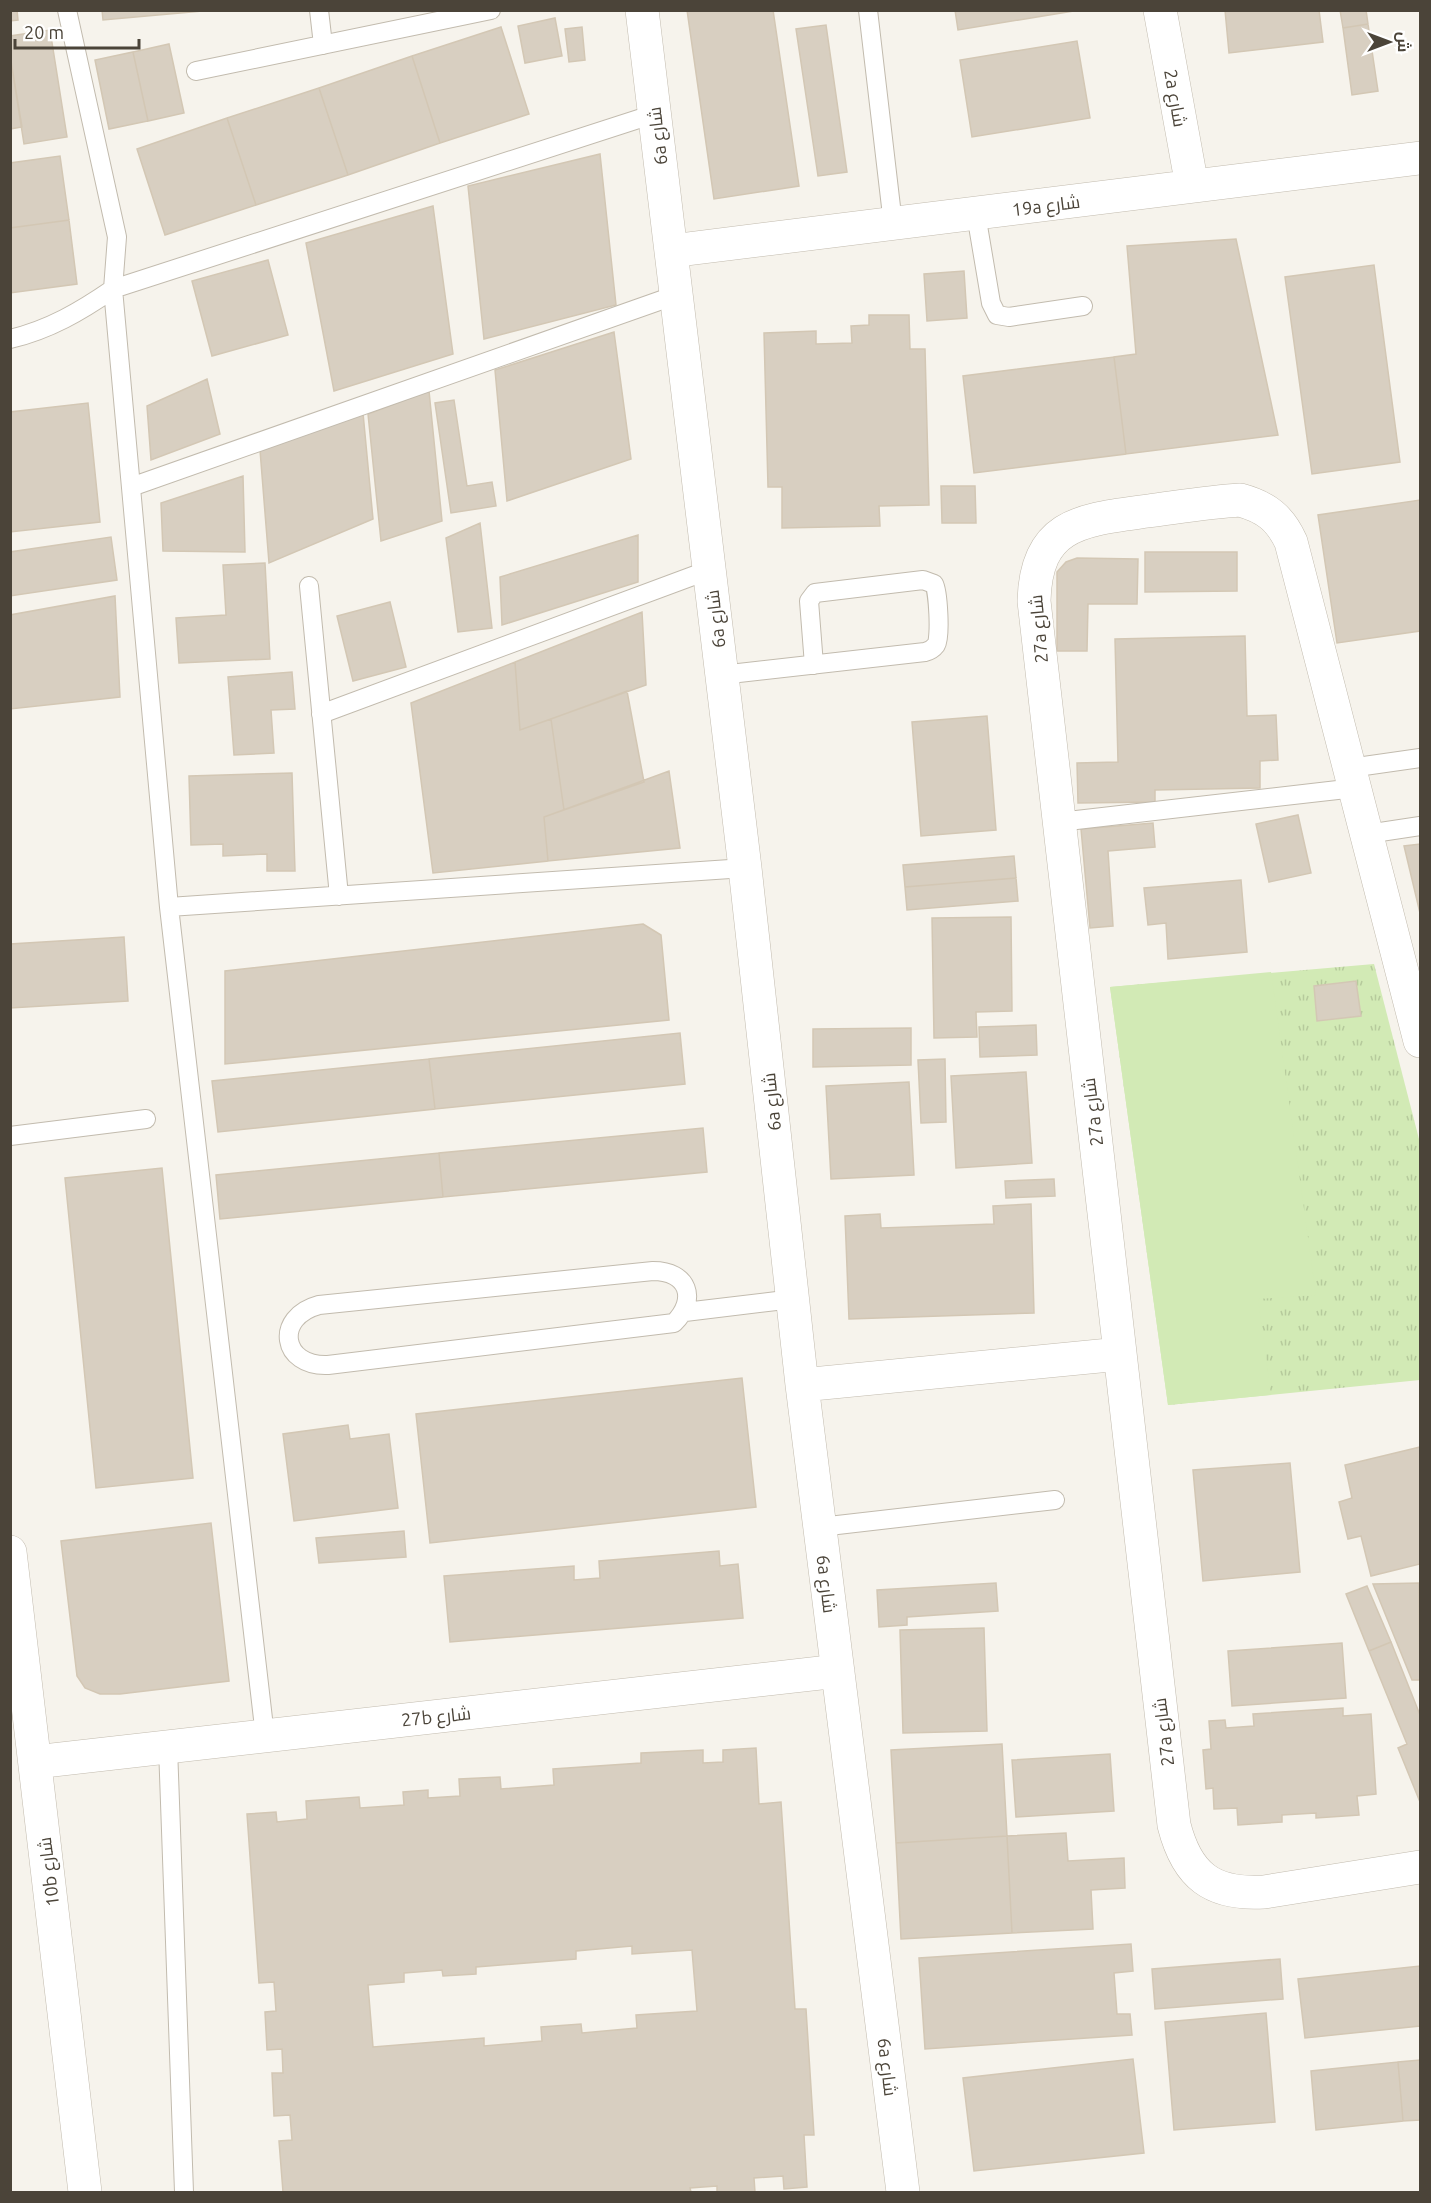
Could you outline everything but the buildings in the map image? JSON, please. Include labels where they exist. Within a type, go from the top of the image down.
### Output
[{"type":"street","name":"6a شارع","points":[[642,10],[745,868],[802,1385],[903,2193]]},
{"type":"street","name":"2a شارع","points":[[1160,10],[1192,186]]},
{"type":"street","name":"19a شارع","points":[[671,251],[1420,158]]},
{"type":"street","name":"27a شارع","points":[[1420,1041],[1292,542],[1284,526],[1272,513],[1257,504],[1240,500],[1104,517],[1080,522],[1059,535],[1043,553],[1034,577],[1034,601],[1174,1825],[1180,1850],[1194,1871],[1214,1886],[1238,1894],[1420,1868]]},
{"type":"street","points":[[802,1385],[1120,1354]]},
{"type":"street","name":"10b شارع","points":[[10,1552],[85,2193]]},
{"type":"street","name":"27b شارع","points":[[34,1762],[838,1671]]},
{"type":"lane","points":[[67,10],[117,237],[113,289],[169,907],[265,1736]]},
{"type":"lane","points":[[319,10],[323,45]]},
{"type":"lane","points":[[196,71],[491,10]]},
{"type":"lane","points":[[868,10],[893,224]]},
{"type":"lane","points":[[10,339],[55,324],[85,308],[113,289],[654,114]]},
{"type":"lane","points":[[976,213],[991,303],[997,315],[1009,317],[1083,306]]},
{"type":"lane","points":[[131,487],[676,295]]},
{"type":"lane","points":[[321,714],[709,570]]},
{"type":"lane","points":[[721,675],[814,665],[931,650],[938,639],[937,594],[934,584],[923,580],[815,593],[809,601],[814,665]]},
{"type":"lane","points":[[309,586],[339,896]]},
{"type":"lane","points":[[1059,822],[1353,778],[1420,758]]},
{"type":"lane","points":[[1368,834],[1420,826]]},
{"type":"lane","points":[[169,907],[745,868]]},
{"type":"lane","points":[[10,1136],[146,1119]]},
{"type":"lane","points":[[685,1312],[688,1300],[686,1287],[678,1276],[665,1271],[653,1271],[319,1305],[304,1309],[293,1319],[288,1333],[290,1348],[299,1359],[312,1366],[328,1365],[659,1327],[674,1323],[685,1312],[793,1299]]},
{"type":"lane","points":[[820,1527],[1055,1500]]},
{"type":"lane","points":[[168,1747],[184,2193]]},
{"type":"green space","points":[[1374,964],[1420,1143],[1420,1380],[1168,1405],[1110,987]]},
{"type":"green space","points":[[1271,972],[1316,1295],[1258,1299],[1271,1395],[1168,1405],[1110,987]]}]
